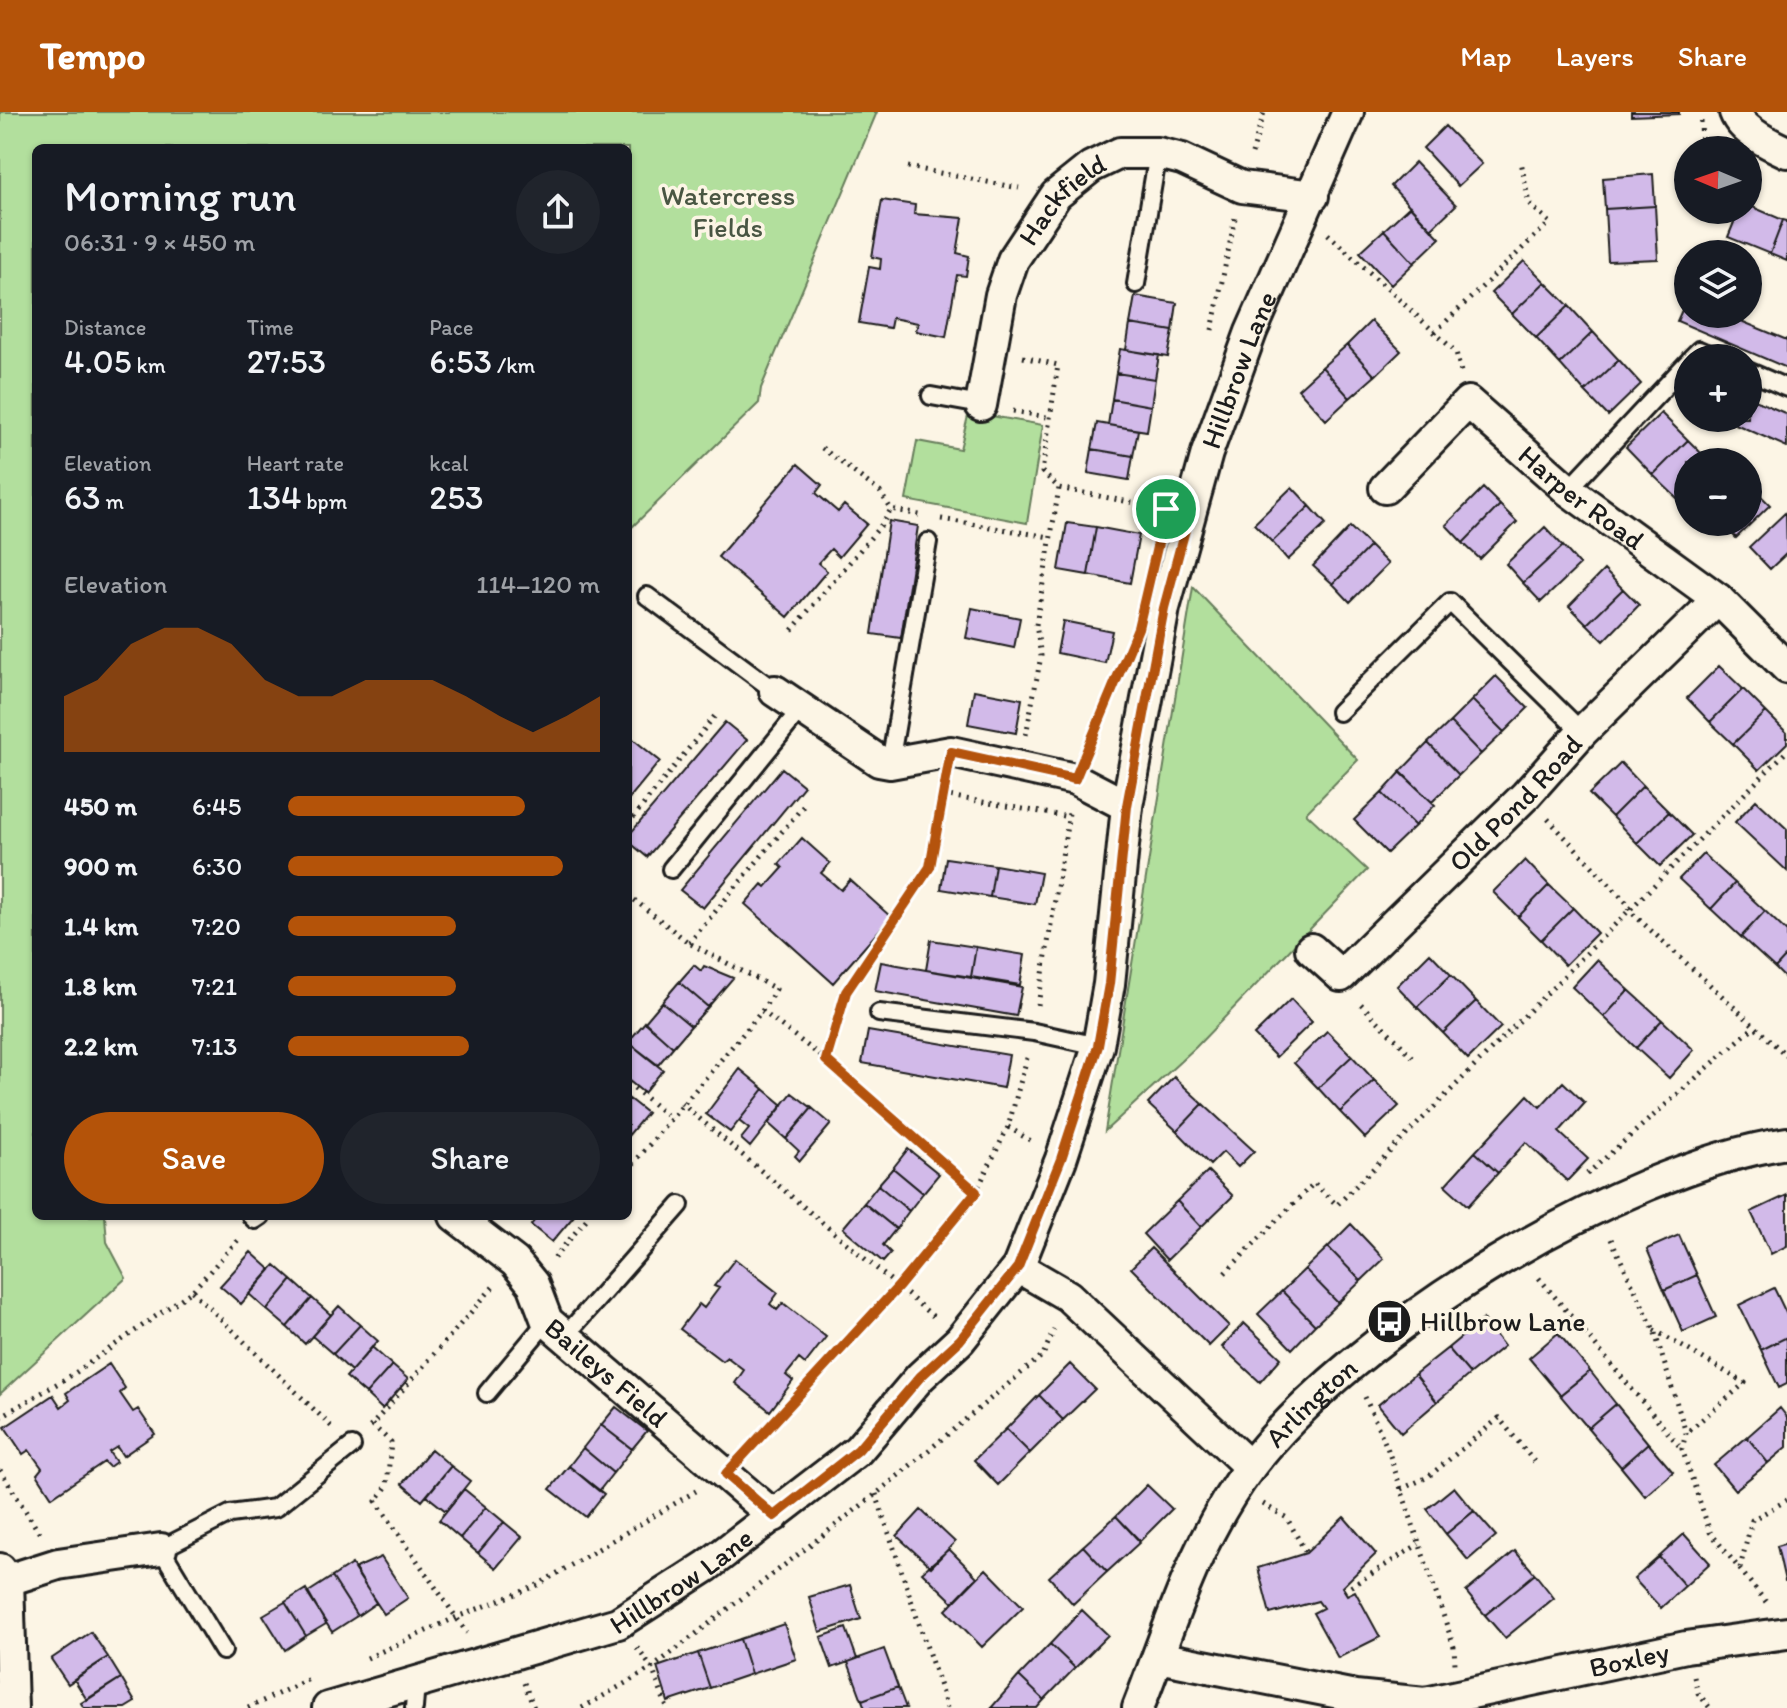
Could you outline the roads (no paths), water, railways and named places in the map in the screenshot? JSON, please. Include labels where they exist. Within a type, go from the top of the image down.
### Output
[{"type":"street","name":"Hillbrow Lane","points":[[328,1708],[415,1695],[618,1623],[707,1566],[858,1450],[920,1377],[960,1340],[1018,1267],[1061,1159],[1098,1046],[1109,984],[1127,806],[1164,608],[1186,526],[1207,453],[1251,332],[1348,112]]},
{"type":"street","points":[[1735,112],[1737,118],[1766,143],[1787,152]]},
{"type":"street","name":"Hackfield","points":[[981,405],[1001,295],[1013,260],[1056,195],[1091,167],[1120,153],[1158,153],[1182,159],[1242,187],[1308,208]]},
{"type":"street","name":"Harper Road","points":[[1385,488],[1468,402],[1568,490],[1718,599],[1787,668]]},
{"type":"street","name":"Old Pond Road","points":[[1311,949],[1341,976],[1526,795],[1582,732],[1718,599]]},
{"type":"street","points":[[775,691],[879,761],[890,763],[951,752],[1075,779],[1127,806]]},
{"type":"street","name":"Arlington","points":[[1138,1708],[1182,1585],[1206,1536],[1243,1478],[1308,1402],[1426,1307],[1596,1208],[1708,1163],[1787,1143]]},
{"type":"street","name":"Baileys Field","points":[[460,1220],[524,1273],[557,1328],[774,1516]]},
{"type":"street","points":[[1018,1267],[1068,1296],[1243,1478]]},
{"type":"street","points":[[12,1708],[4,1575],[161,1549]]},
{"type":"street","name":"Boxley","points":[[1158,1657],[1355,1696],[1426,1706],[1686,1647],[1787,1633]]},
{"type":"lane","points":[[1136,284],[1158,153]]},
{"type":"lane","points":[[1568,490],[1674,377]]},
{"type":"lane","points":[[1762,377],[1787,388]]},
{"type":"lane","points":[[931,396],[981,405]]},
{"type":"lane","points":[[890,763],[928,542]]},
{"type":"lane","points":[[647,596],[775,691]]},
{"type":"lane","points":[[1339,712],[1450,602],[1582,732]]},
{"type":"lane","points":[[671,869],[801,709]]},
{"type":"lane","points":[[879,1013],[1034,1032],[1098,1046]]},
{"type":"lane","points":[[487,1393],[680,1205]]},
{"type":"lane","points":[[223,1651],[161,1549],[230,1514],[275,1508],[352,1446]]},
{"type":"place","name":"Hillbrow Lane","points":[[1389,1321]]},
{"type":"park label","name":"Watercress Fields","points":[[728,211]]}]
